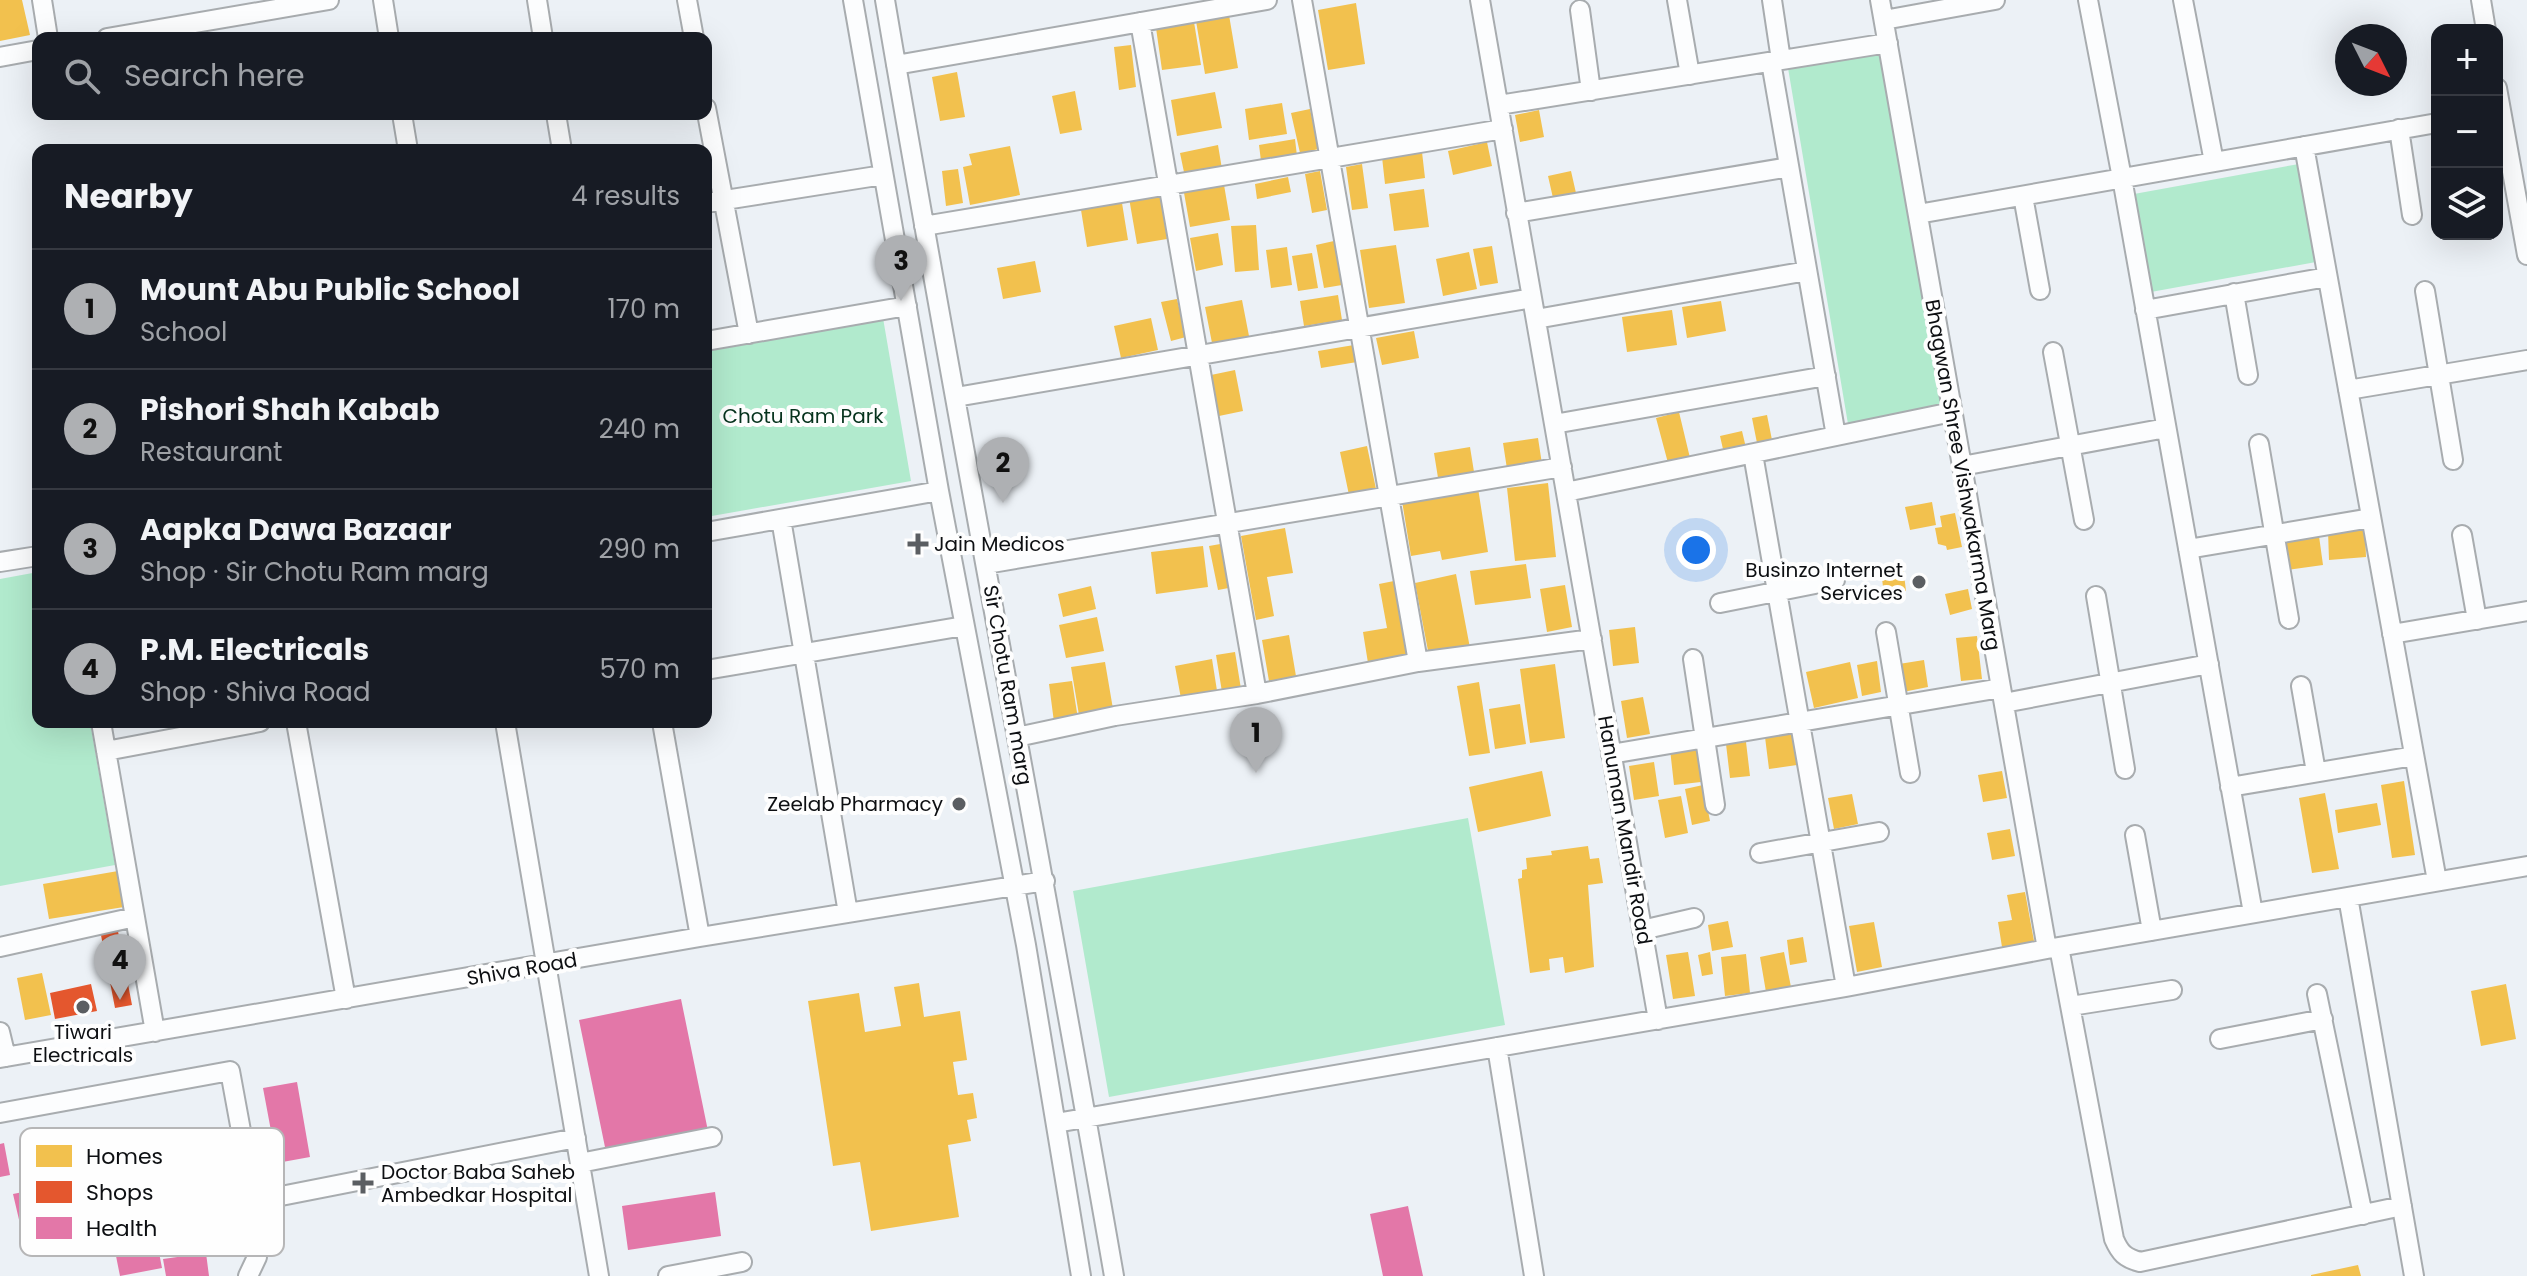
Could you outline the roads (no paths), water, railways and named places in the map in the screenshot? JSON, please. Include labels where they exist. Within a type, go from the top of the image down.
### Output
[{"type":"street","points":[[42,0],[47,32]]},
{"type":"street","points":[[137,32],[278,4],[329,0]]},
{"type":"street","points":[[383,0],[388,32]]},
{"type":"street","points":[[537,0],[542,32]]},
{"type":"street","points":[[687,0],[693,32]]},
{"type":"street","name":"Sir Chotu Ram marg","points":[[853,0],[939,491],[1015,886],[1081,1276]]},
{"type":"street","name":"Sir Chotu Ram marg","points":[[885,0],[1114,1276]]},
{"type":"street","points":[[896,65],[1267,0]]},
{"type":"street","points":[[1302,0],[1418,662]]},
{"type":"street","name":"Hanuman Mandir Road","points":[[1480,0],[1658,1020]]},
{"type":"street","points":[[1677,0],[1690,75]]},
{"type":"street","points":[[1772,0],[1789,167],[1836,436]]},
{"type":"street","name":"Bhagwan Shree Vishwakarma Marg","points":[[1880,0],[2002,696],[2053,948],[2071,1006],[2114,1239],[2120,1252],[2140,1262],[2363,1215]]},
{"type":"street","points":[[1884,20],[1995,0]]},
{"type":"street","points":[[2088,0],[2253,913]]},
{"type":"street","points":[[2183,0],[2214,162]]},
{"type":"street","points":[[2481,0],[2485,24]]},
{"type":"street","points":[[1580,10],[1591,91]]},
{"type":"street","points":[[1140,22],[1257,694]]},
{"type":"street","points":[[1499,105],[1888,43]]},
{"type":"street","points":[[0,57],[32,51]]},
{"type":"street","points":[[403,120],[407,144]]},
{"type":"street","points":[[557,120],[561,144]]},
{"type":"street","points":[[707,120],[709,144]]},
{"type":"street","points":[[1918,214],[2431,124]]},
{"type":"street","points":[[924,226],[1503,129]]},
{"type":"street","points":[[2399,129],[2412,215]]},
{"type":"street","points":[[2503,132],[2527,255]]},
{"type":"street","points":[[2304,146],[2437,881]]},
{"type":"street","points":[[1516,213],[1789,167]]},
{"type":"street","points":[[714,202],[883,175]]},
{"type":"street","points":[[712,178],[714,202],[749,334]]},
{"type":"street","points":[[2023,196],[2040,290]]},
{"type":"street","points":[[1536,319],[1807,271]]},
{"type":"street","points":[[2145,310],[2327,277]]},
{"type":"street","points":[[2425,291],[2453,460]]},
{"type":"street","points":[[2234,293],[2248,375]]},
{"type":"street","points":[[956,397],[1532,298]]},
{"type":"street","points":[[712,340],[907,306]]},
{"type":"street","points":[[2053,352],[2084,520]]},
{"type":"street","points":[[2348,390],[2527,360]]},
{"type":"street","points":[[1554,424],[1826,376]]},
{"type":"street","points":[[1566,492],[1952,412]]},
{"type":"street","points":[[1962,466],[2166,428]]},
{"type":"street","points":[[2259,444],[2289,619]]},
{"type":"street","points":[[1753,454],[1846,987]]},
{"type":"street","points":[[986,564],[1562,467]]},
{"type":"street","points":[[712,531],[939,491]]},
{"type":"street","points":[[2188,549],[2371,518]]},
{"type":"street","points":[[781,519],[848,913]]},
{"type":"street","points":[[2462,535],[2477,620]]},
{"type":"street","points":[[0,562],[32,557]]},
{"type":"street","points":[[1720,603],[1835,580]]},
{"type":"street","points":[[2096,596],[2125,769]]},
{"type":"street","points":[[2392,634],[2527,611]]},
{"type":"street","points":[[712,669],[964,626]]},
{"type":"street","points":[[1886,632],[1910,773]]},
{"type":"street","points":[[1017,737],[1115,716],[1257,694],[1418,662],[1592,639]]},
{"type":"street","points":[[1693,659],[1715,805]]},
{"type":"street","points":[[1611,754],[1898,706],[2111,683],[2209,664]]},
{"type":"street","points":[[2301,686],[2316,772]]},
{"type":"street","points":[[102,728],[155,1032]]},
{"type":"street","points":[[106,751],[228,728]]},
{"type":"street","points":[[297,728],[346,999]]},
{"type":"street","points":[[506,728],[599,1276]]},
{"type":"street","points":[[663,728],[700,937]]},
{"type":"street","points":[[2230,787],[2414,756]]},
{"type":"street","points":[[1760,853],[1879,832]]},
{"type":"street","points":[[2135,835],[2152,931]]},
{"type":"street","points":[[1056,1123],[2527,866]]},
{"type":"street","name":"Shiva Road","points":[[3,1057],[1045,881]]},
{"type":"street","points":[[2348,897],[2414,1276]]},
{"type":"street","points":[[0,947],[135,917]]},
{"type":"street","points":[[1642,930],[1694,918]]},
{"type":"street","points":[[2071,1006],[2172,990]]},
{"type":"street","points":[[2317,994],[2363,1215],[2402,1206]]},
{"type":"street","points":[[2220,1039],[2323,1019]]},
{"type":"street","points":[[0,1032],[3,1057]]},
{"type":"street","points":[[1497,1047],[1534,1276]]},
{"type":"street","points":[[0,1113],[230,1071],[240,1128]]},
{"type":"street","points":[[580,1163],[712,1137]]},
{"type":"street","points":[[284,1195],[576,1138]]},
{"type":"street","points":[[248,1276],[257,1256]]},
{"type":"street","points":[[668,1276],[742,1262]]},
{"type":"place","name":"Aapka Dawa Bazaar","points":[[901,301]]},
{"type":"place","name":"Pishori Shah Kabab","points":[[1003,503]]},
{"type":"place","name":"Jain Medicos","points":[[918,544]]},
{"type":"place","name":"Businzo Internet Services","points":[[1919,582]]},
{"type":"place","name":"Mount Abu Public School","points":[[1256,773]]},
{"type":"place","name":"Zeelab Pharmacy","points":[[959,804]]},
{"type":"place","name":"P.M. Electricals","points":[[120,1000]]},
{"type":"place","name":"Tiwari Electricals","points":[[83,1007]]},
{"type":"place","name":"Doctor Baba Saheb Ambedkar Hospital","points":[[363,1183]]},
{"type":"park label","name":"Chotu Ram Park","points":[[803,416]]}]
